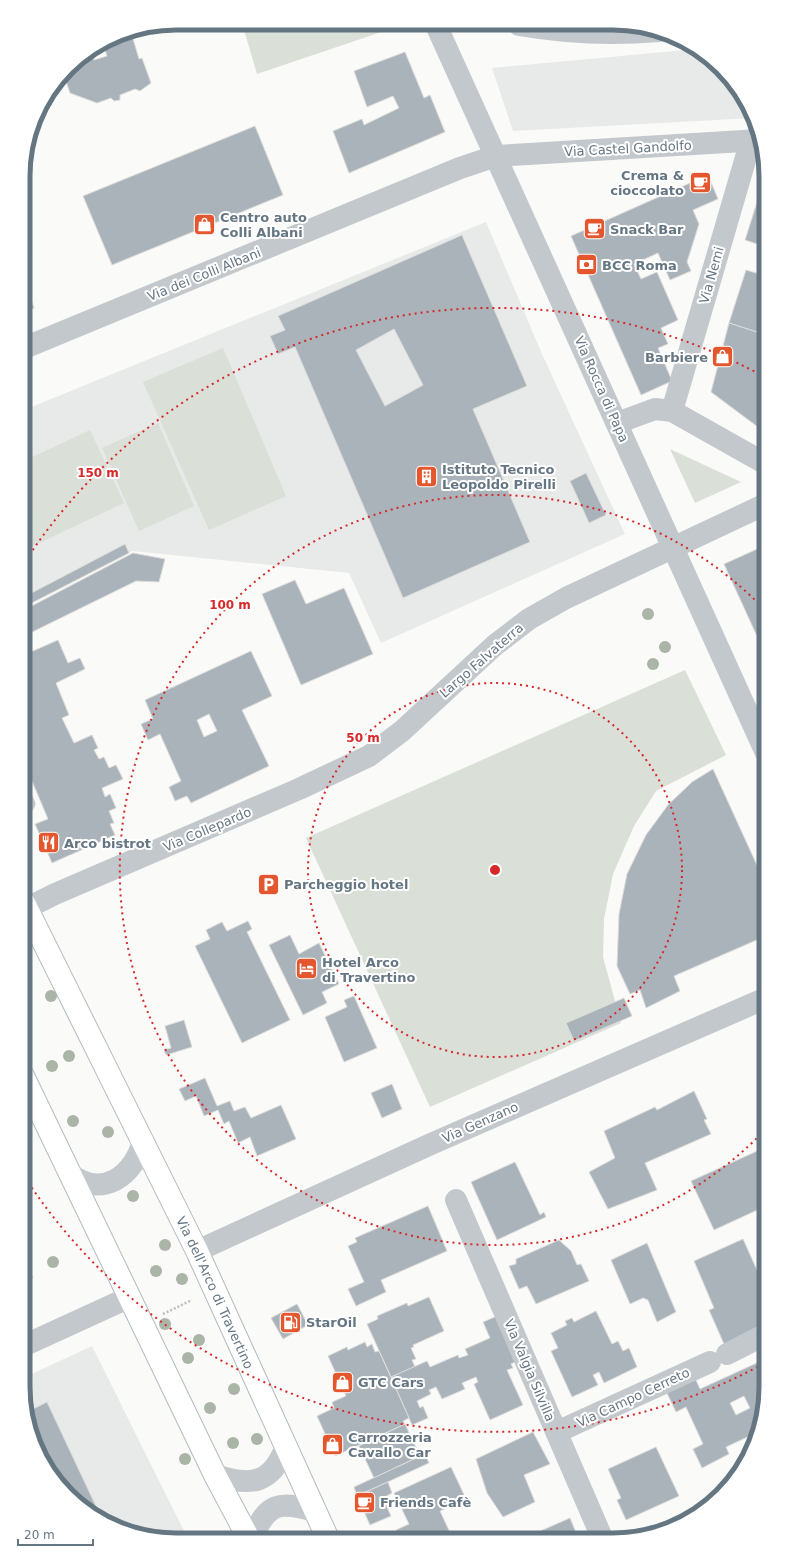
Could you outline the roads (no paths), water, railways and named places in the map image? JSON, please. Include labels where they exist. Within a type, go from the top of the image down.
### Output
[{"type":"main road","name":"Via dell'Arco di Travertino","points":[[30,919],[197,1250],[325,1533]]},
{"type":"main road","points":[[30,1091],[215,1475],[245,1533]]},
{"type":"street","name":"Via Rocca di Papa","points":[[438,30],[759,737]]},
{"type":"street","points":[[559,30],[605,33],[639,32]]},
{"type":"street","name":"Via Castel Gandolfo","points":[[496,156],[754,140]]},
{"type":"street","name":"Via Nemi","points":[[672,411],[755,143]]},
{"type":"street","name":"Via dei Colli Albani","points":[[30,346],[460,168],[496,156]]},
{"type":"street","points":[[617,423],[649,410],[656,409],[672,411],[759,460]]},
{"type":"street","name":"Largo Falvaterra","points":[[299,789],[358,762],[380,749],[402,731],[495,644],[529,619],[566,598],[673,546],[759,507]]},
{"type":"street","name":"Via Collepardo","points":[[30,904],[299,789]]},
{"type":"street","name":"Via Genzano","points":[[197,1250],[465,1129],[759,1001]]},
{"type":"street","points":[[70,1174],[85,1184],[104,1184],[111,1182],[125,1174],[135,1162],[142,1141]]},
{"type":"street","name":"Via Valgia Silvilla","points":[[456,1200],[601,1533]]},
{"type":"street","points":[[30,1343],[130,1297]]},
{"type":"street","name":"Via Campo Cerreto","points":[[557,1432],[759,1338]]},
{"type":"street","points":[[215,1475],[238,1482],[248,1482],[264,1478],[276,1466],[286,1446]]},
{"type":"street","points":[[255,1533],[262,1518],[274,1507],[289,1504],[315,1511]]},
{"type":"place","name":"Crema & cioccolato","points":[[700,182]]},
{"type":"place","name":"Centro auto Colli Albani","points":[[204,224]]},
{"type":"place","name":"Snack Bar","points":[[595,229]]},
{"type":"place","name":"BCC Roma","points":[[587,265]]},
{"type":"place","name":"Barbiere","points":[[723,357]]},
{"type":"place","name":"Istituto Tecnico Leopoldo Pirelli","points":[[426,476]]},
{"type":"place","name":"Arco bistrot","points":[[48,843]]},
{"type":"place","name":"Parcheggio hotel","points":[[269,884]]},
{"type":"place","name":"Hotel Arco di Travertino","points":[[306,969]]},
{"type":"place","name":"StarOil","points":[[290,1322]]},
{"type":"place","name":"GTC Cars","points":[[343,1382]]},
{"type":"place","name":"Carrozzeria Cavallo Car","points":[[333,1444]]},
{"type":"place","name":"Friends Cafè","points":[[364,1502]]}]
